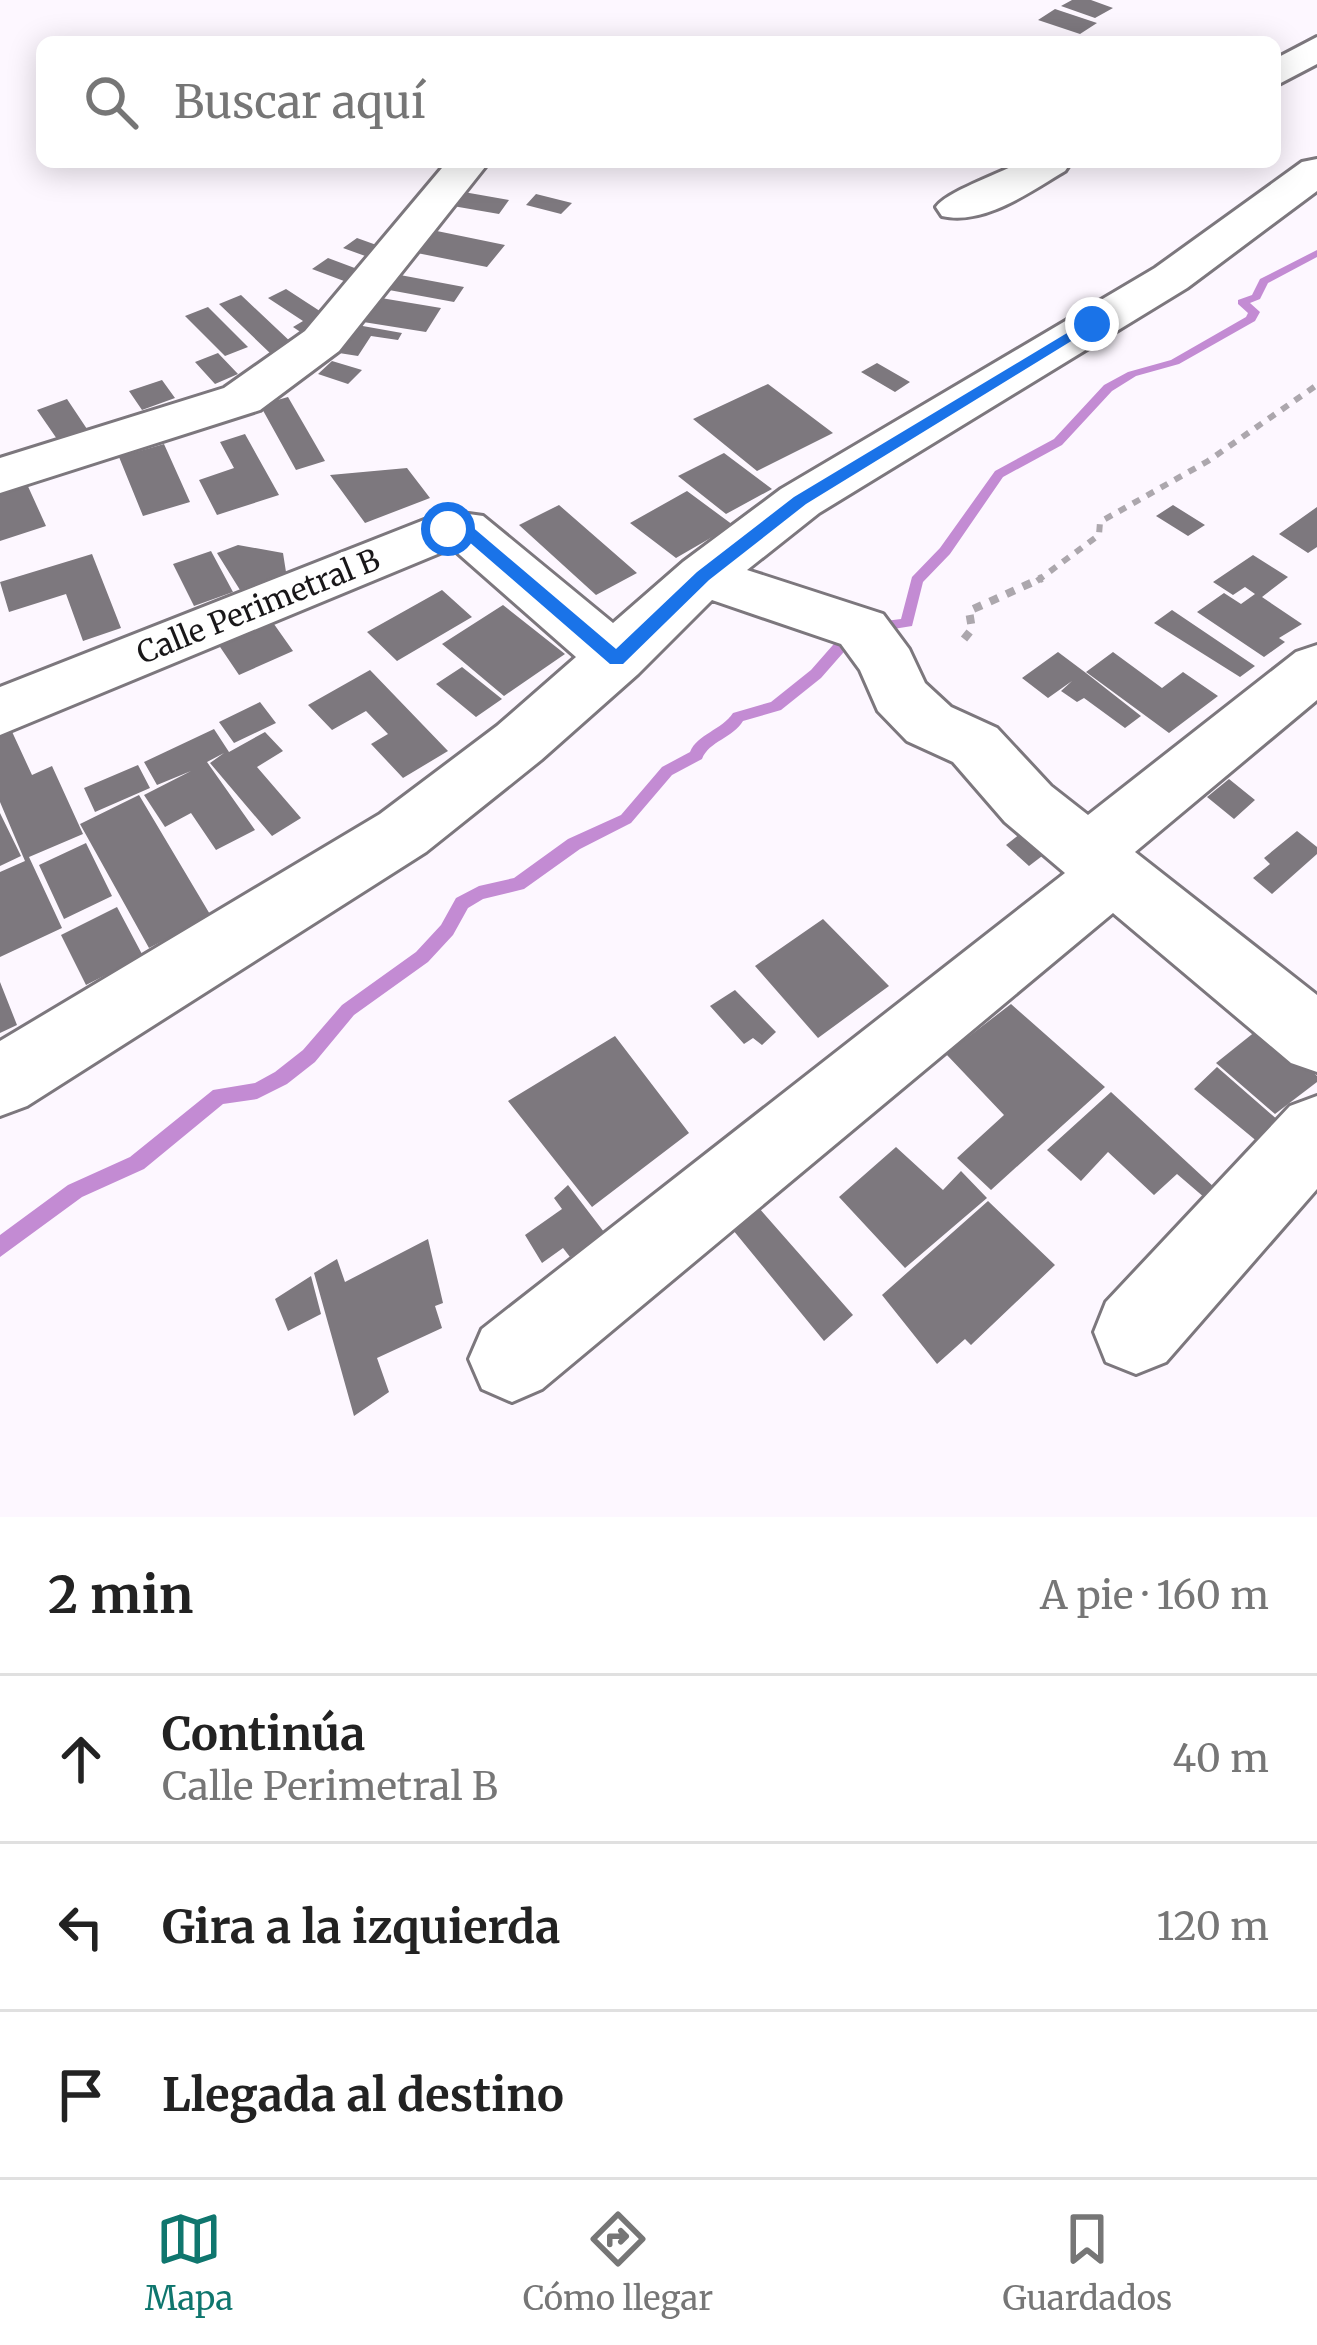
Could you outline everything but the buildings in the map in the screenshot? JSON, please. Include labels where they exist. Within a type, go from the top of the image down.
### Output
[{"type":"street","points":[[1281,71],[1317,48]]},
{"type":"street","points":[[0,476],[242,399],[322,341],[464,168]]},
{"type":"street","points":[[957,207],[994,194],[1041,168]]},
{"type":"street","points":[[0,1081],[403,833],[616,659],[703,576],[800,500],[1171,278],[1317,171]]},
{"type":"street","name":"Calle Perimetral B","points":[[0,712],[448,529],[464,529],[616,659]]},
{"type":"street","points":[[703,576],[862,629],[888,664],[899,695],[929,724],[975,745],[1028,804],[1317,1039]]},
{"type":"street","points":[[512,1359],[1101,864],[1317,667]]},
{"type":"street","points":[[1136,1332],[1317,1132]]},
{"type":"path","points":[[964,639],[972,629],[969,610],[1005,597],[1067,560],[1086,538],[1099,535],[1100,522],[1208,461],[1317,386]]},
{"type":"waterway","points":[[875,627],[907,623],[917,580],[945,551],[999,474],[1058,442],[1108,388],[1132,374],[1175,362],[1251,319],[1254,312],[1242,302],[1256,297],[1264,281],[1317,253]]},
{"type":"waterway","points":[[0,1247],[75,1191],[137,1163],[219,1096],[257,1091],[281,1078],[309,1056],[348,1010],[422,957],[447,930],[462,903],[479,893],[518,884],[574,844],[626,819],[667,771],[697,755],[699,747],[731,728],[738,717],[776,706],[816,674],[852,633]]},
{"type":"route","points":[[448,529],[464,529],[616,659],[703,576],[800,500],[1092,324]]}]
